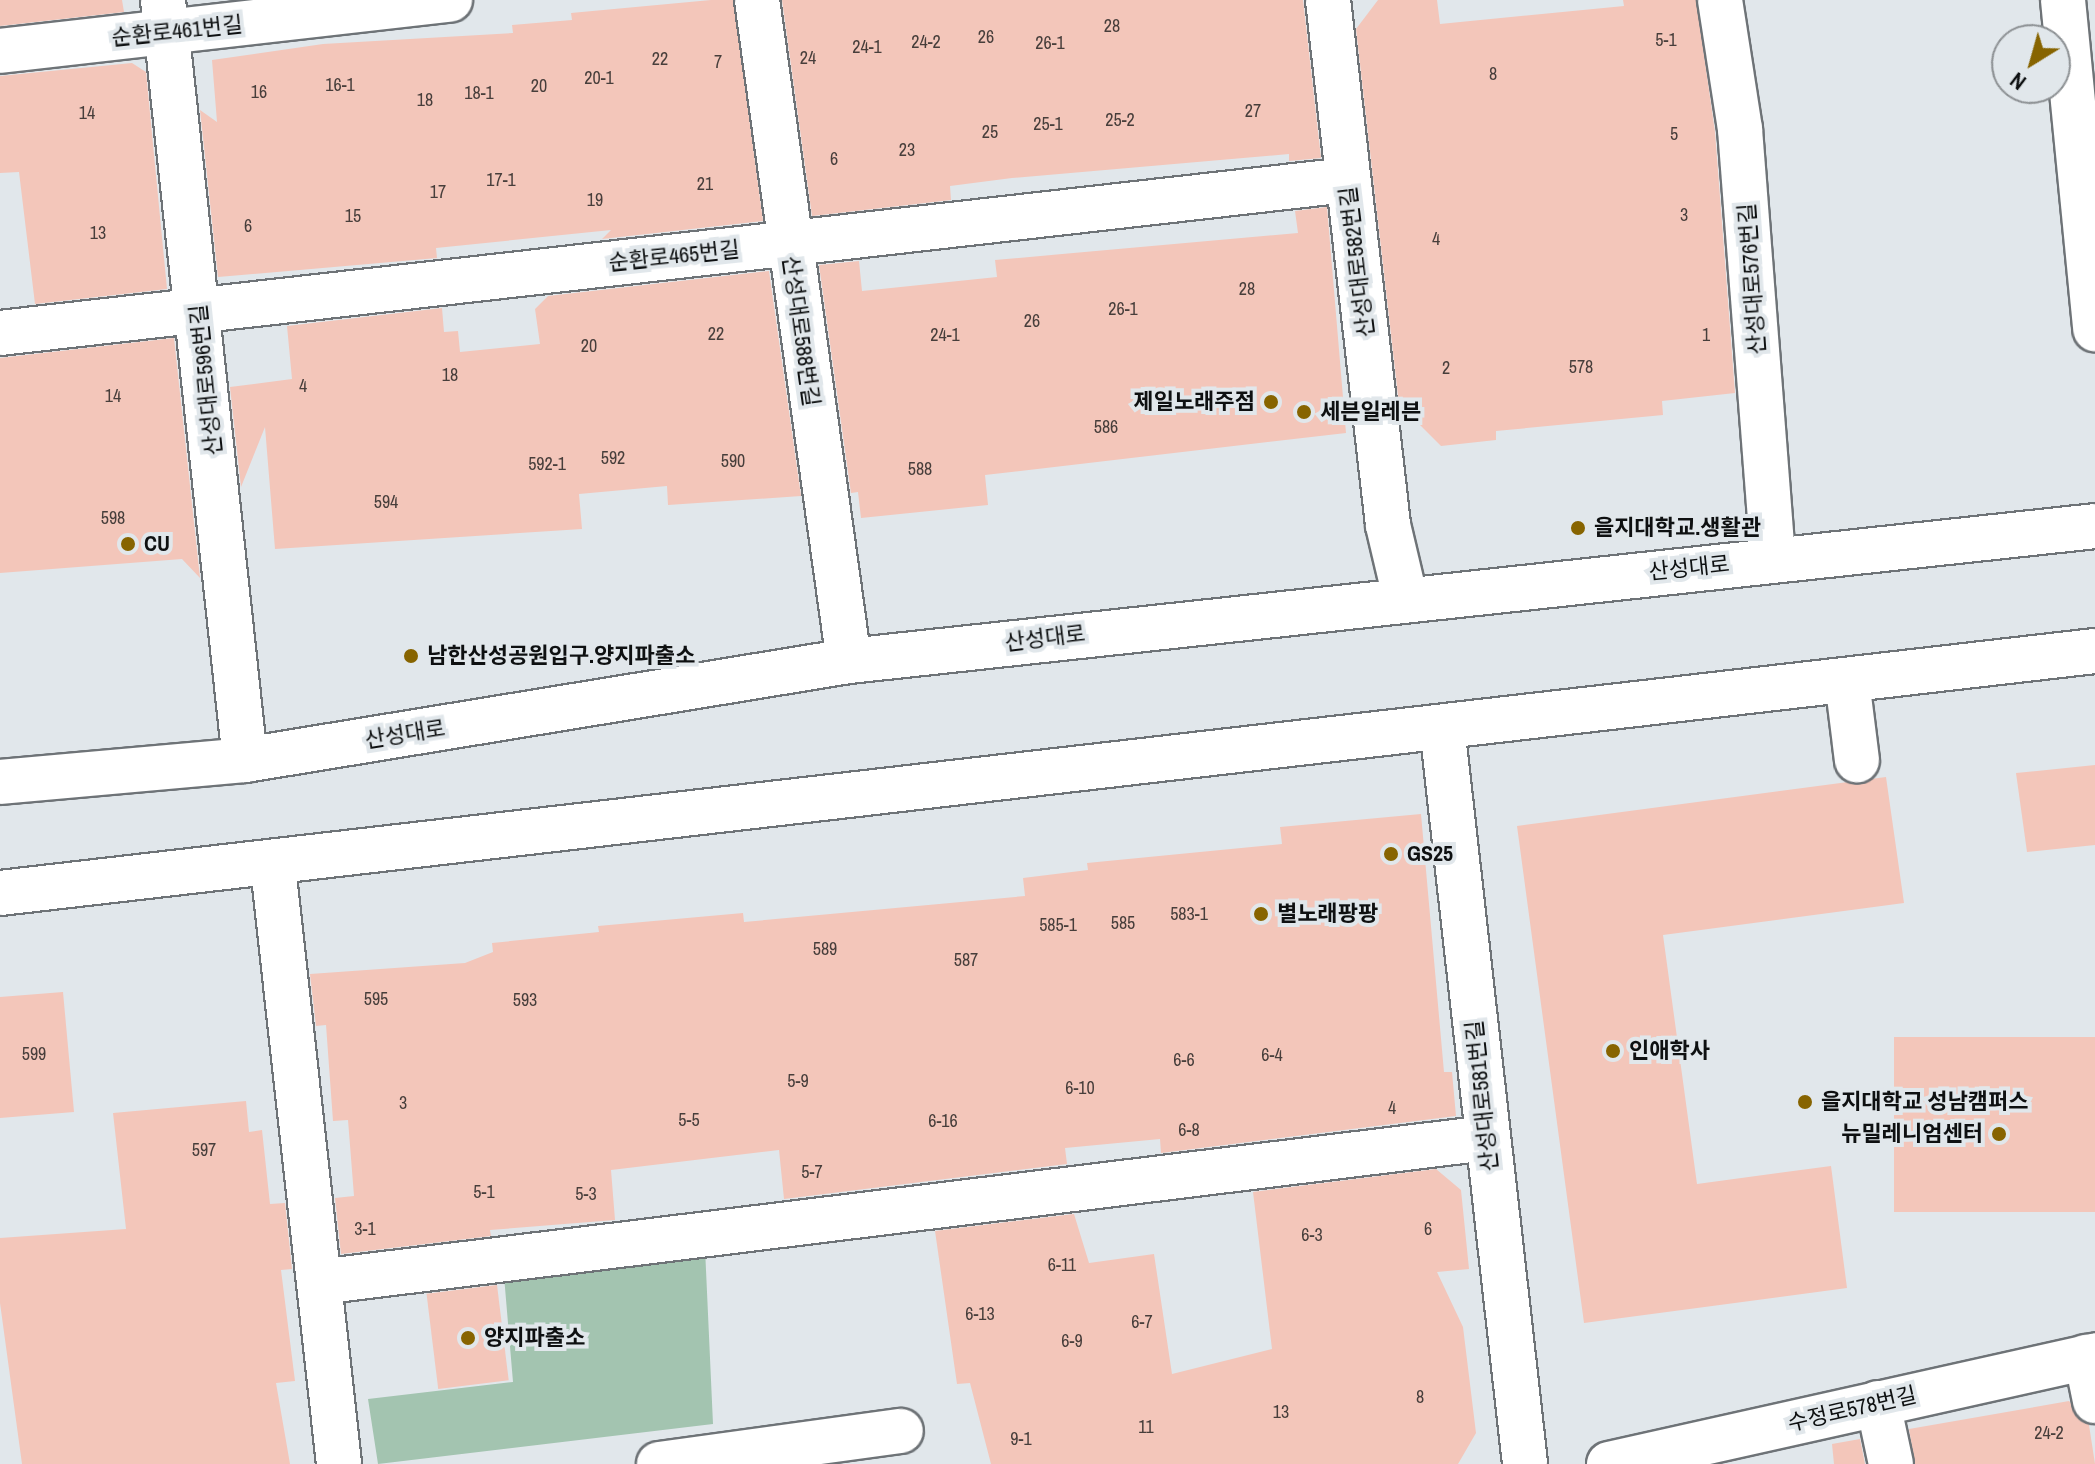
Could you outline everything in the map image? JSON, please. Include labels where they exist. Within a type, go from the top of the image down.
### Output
[{"type":"street","name":"순환로461번길","points":[[0,51],[165,16],[450,0]]},
{"type":"street","name":"산성대로588번길","points":[[757,0],[788,244],[849,661]]},
{"type":"street","name":"산성대로582번길","points":[[1328,0],[1388,525],[1405,597]]},
{"type":"street","name":"산성대로576번길","points":[[1720,0],[1740,129],[1773,559]]},
{"type":"street","points":[[2063,0],[2095,329]]},
{"type":"street","name":"산성대로596번길","points":[[165,16],[199,308],[245,760]]},
{"type":"street","name":"순환로465번길","points":[[0,333],[1347,180]]},
{"type":"street","name":"산성대로","points":[[0,782],[245,760],[849,661],[1405,597],[2095,526]]},
{"type":"street","points":[[0,893],[273,867],[2095,651]]},
{"type":"street","points":[[1847,680],[1857,760]]},
{"type":"street","name":"산성대로581번길","points":[[1442,727],[1525,1464]]},
{"type":"street","points":[[273,867],[339,1464]]},
{"type":"street","points":[[319,1282],[1486,1138]]},
{"type":"street","points":[[2091,1356],[2095,1401]]},
{"type":"street","name":"수정로578번길","points":[[1609,1464],[1759,1448],[1878,1403],[2091,1356]]},
{"type":"street","points":[[1878,1403],[1891,1464]]},
{"type":"street","points":[[659,1464],[901,1431]]},
{"type":"green space","points":[[705,1248],[713,1424],[378,1464],[368,1399],[513,1382],[504,1276]]},
{"type":"building","points":[[0,0],[122,0],[124,12],[0,26]]},
{"type":"building","points":[[733,0],[763,221],[602,239],[611,230],[436,248],[437,258],[218,277],[200,110],[217,122],[212,60],[323,44],[513,33],[512,25],[572,20],[571,13]]},
{"type":"building","points":[[782,0],[1303,0],[1321,158],[1289,161],[1289,154],[1012,178],[950,186],[951,200],[812,216]]},
{"type":"building","points":[[1378,0],[1437,0],[1440,24],[1624,6],[1623,0],[1696,0],[1715,132],[1735,393],[1662,401],[1663,415],[1496,431],[1496,440],[1441,446],[1399,404],[1356,29]]},
{"type":"building","points":[[132,63],[146,72],[167,289],[35,304],[19,172],[0,173],[0,76]]},
{"type":"building","points":[[1327,207],[1346,433],[985,475],[988,505],[861,518],[858,492],[851,493],[819,265],[859,261],[862,291],[997,277],[995,260],[1298,233],[1295,211]]},
{"type":"building","points":[[769,271],[801,496],[668,505],[667,486],[579,494],[582,529],[275,549],[265,427],[241,487],[230,387],[292,379],[287,326],[442,308],[444,332],[458,331],[460,352],[540,344],[535,309],[548,296]]},
{"type":"building","points":[[174,338],[200,578],[182,559],[0,573],[0,358]]},
{"type":"building","points":[[2095,765],[2095,845],[2027,852],[2016,773]]},
{"type":"building","name":"인애학사","points":[[1886,777],[1904,903],[1663,935],[1697,1184],[1831,1166],[1847,1288],[1584,1323],[1517,826]]},
{"type":"building","points":[[1421,814],[1444,1072],[1452,1072],[1456,1116],[1161,1153],[1160,1139],[1065,1148],[1067,1164],[784,1199],[779,1150],[611,1170],[615,1220],[490,1230],[491,1236],[341,1254],[335,1198],[354,1196],[348,1120],[333,1121],[326,1025],[316,1026],[310,974],[465,963],[493,952],[492,943],[599,932],[598,926],[743,913],[744,922],[1025,896],[1023,878],[1088,870],[1087,863],[1282,844],[1280,827]]},
{"type":"building","points":[[63,992],[74,1112],[0,1118],[0,997]]},
{"type":"building","name":"뉴밀레니엄센터","points":[[1894,1037],[2095,1037],[2095,1212],[1894,1212]]},
{"type":"building","points":[[246,1101],[249,1132],[262,1130],[270,1204],[285,1203],[292,1269],[281,1270],[295,1381],[276,1383],[290,1464],[22,1464],[0,1303],[0,1238],[126,1229],[113,1113]]},
{"type":"building","points":[[1436,1169],[1461,1190],[1469,1269],[1437,1272],[1463,1327],[1476,1433],[1458,1464],[991,1464],[970,1383],[957,1384],[935,1231],[1074,1214],[1089,1263],[1154,1254],[1172,1374],[1272,1349],[1253,1192]]},
{"type":"building","name":"양지파출소","points":[[497,1285],[509,1380],[438,1389],[427,1294]]},
{"type":"building","points":[[2069,1401],[2089,1425],[2095,1464],[1915,1464],[1909,1429]]},
{"type":"building","points":[[1860,1439],[1865,1464],[1834,1464],[1832,1444]]},
{"type":"place","name":"제일노래주점","points":[[1271,402]]},
{"type":"place","name":"세븐일레븐","points":[[1304,412]]},
{"type":"place","name":"을지대학교.생활관","points":[[1578,528]]},
{"type":"place","name":"CU","points":[[128,544]]},
{"type":"place","name":"남한산성공원입구.양지파출소","points":[[411,656]]},
{"type":"place","name":"GS25","points":[[1391,854]]},
{"type":"place","name":"별노래팡팡","points":[[1261,914]]},
{"type":"place","name":"인애학사","points":[[1613,1051]]},
{"type":"place","name":"을지대학교 성남캠퍼스","points":[[1805,1102]]},
{"type":"place","name":"뉴밀레니엄센터","points":[[1999,1134]]},
{"type":"place","name":"양지파출소","points":[[468,1338]]}]
